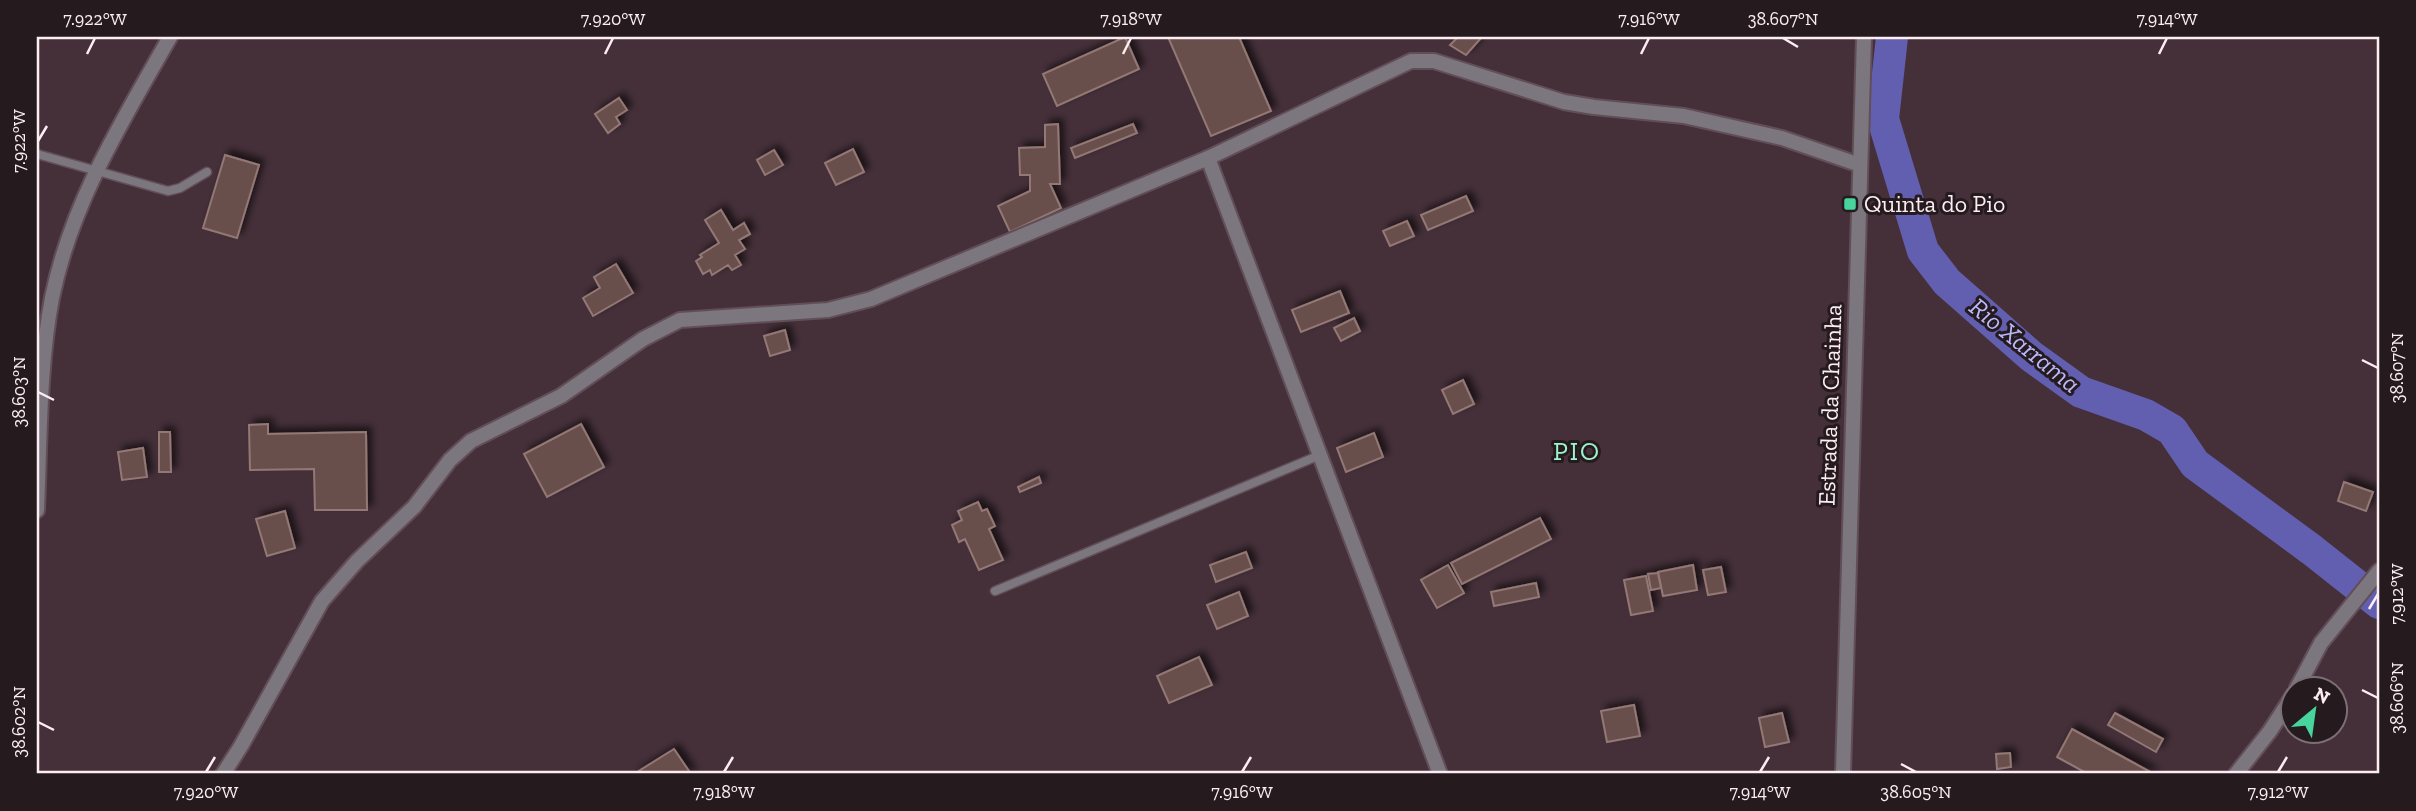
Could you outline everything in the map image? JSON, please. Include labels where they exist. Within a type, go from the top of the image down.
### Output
[{"type":"street","points":[[37,510],[46,339],[52,297],[79,208],[97,169],[170,37]]},
{"type":"street","name":"Estrada da Chainha","points":[[1843,774],[1864,37]]},
{"type":"street","points":[[223,774],[322,601],[357,561],[414,507],[450,460],[471,441],[561,396],[643,339],[680,320],[828,310],[870,299],[1208,158],[1411,61],[1434,61],[1564,102],[1696,119],[1782,138],[1860,166]]},
{"type":"street","points":[[1208,158],[1440,774]]},
{"type":"street","points":[[2304,674],[2321,643],[2379,571]]},
{"type":"street","points":[[2236,774],[2280,716]]},
{"type":"lane","points":[[37,153],[168,191],[180,188],[206,172]]},
{"type":"lane","points":[[995,591],[1320,455]]},
{"type":"building","points":[[1125,37],[1139,69],[1057,106],[1043,74]]},
{"type":"building","points":[[1168,37],[1239,37],[1271,111],[1211,136]]},
{"type":"building","points":[[1458,37],[1482,37],[1466,55],[1450,45]]},
{"type":"building","points":[[619,98],[627,110],[616,117],[620,124],[608,133],[595,114]]},
{"type":"building","points":[[1058,124],[1060,184],[1050,184],[1061,208],[1010,232],[998,206],[1030,191],[1030,175],[1020,175],[1019,148],[1045,147],[1045,125]]},
{"type":"building","points":[[1133,124],[1137,133],[1075,158],[1071,148]]},
{"type":"building","points":[[853,149],[864,172],[836,185],[825,163]]},
{"type":"building","points":[[774,150],[783,165],[765,175],[757,160]]},
{"type":"building","points":[[225,155],[259,165],[237,238],[203,228]]},
{"type":"building","points":[[1466,196],[1473,211],[1428,230],[1421,215]]},
{"type":"building","points":[[721,210],[733,230],[744,223],[750,234],[739,240],[745,249],[735,255],[741,265],[732,270],[728,265],[712,275],[710,270],[703,274],[696,261],[702,257],[700,255],[719,243],[705,220]]},
{"type":"building","points":[[1407,221],[1414,236],[1390,246],[1383,231]]},
{"type":"building","points":[[616,264],[633,293],[593,316],[583,298],[600,288],[594,277]]},
{"type":"building","points":[[1340,291],[1349,313],[1301,332],[1292,310]]},
{"type":"building","points":[[1354,318],[1360,331],[1341,341],[1334,328]]},
{"type":"building","points":[[785,330],[790,350],[770,356],[764,336]]},
{"type":"building","points":[[1463,380],[1474,404],[1453,414],[1442,390]]},
{"type":"building","points":[[268,424],[268,434],[366,432],[367,510],[315,510],[314,469],[250,470],[249,425]]},
{"type":"building","points":[[581,424],[604,467],[547,497],[524,454]]},
{"type":"building","points":[[159,432],[170,432],[171,472],[159,472]]},
{"type":"building","points":[[1374,433],[1383,457],[1346,472],[1337,448]]},
{"type":"building","points":[[143,448],[147,477],[122,480],[118,452]]},
{"type":"building","points":[[1039,477],[1041,483],[1020,492],[1018,487]]},
{"type":"building","points":[[2344,482],[2373,492],[2366,511],[2338,501]]},
{"type":"building","points":[[978,502],[982,511],[987,509],[995,526],[989,529],[1003,560],[979,570],[965,539],[959,542],[952,525],[962,520],[958,511]]},
{"type":"building","points":[[285,511],[295,548],[267,556],[256,519]]},
{"type":"building","points":[[1540,518],[1551,539],[1462,584],[1451,563]]},
{"type":"building","points":[[1246,552],[1252,568],[1216,582],[1210,565]]},
{"type":"building","points":[[1448,565],[1464,593],[1437,608],[1421,580]]},
{"type":"building","points":[[1693,565],[1697,590],[1663,596],[1658,572]]},
{"type":"building","points":[[1721,567],[1726,592],[1708,595],[1703,570]]},
{"type":"building","points":[[1658,573],[1661,588],[1651,590],[1648,574]]},
{"type":"building","points":[[1646,576],[1653,611],[1631,615],[1624,580]]},
{"type":"building","points":[[1536,583],[1539,597],[1494,606],[1491,592]]},
{"type":"building","points":[[1239,592],[1248,616],[1217,629],[1207,605]]},
{"type":"building","points":[[1199,657],[1212,685],[1169,703],[1157,676]]},
{"type":"building","points":[[1634,705],[1640,736],[1607,742],[1601,711]]},
{"type":"building","points":[[1782,713],[1789,742],[1765,747],[1759,718]]},
{"type":"building","points":[[2115,713],[2163,739],[2156,752],[2108,725]]},
{"type":"building","points":[[2072,729],[2154,774],[2088,774],[2057,757]]},
{"type":"building","points":[[674,749],[691,774],[634,774]]},
{"type":"building","points":[[2010,753],[2011,767],[1997,769],[1996,754]]},
{"type":"waterway","name":"Rio Xarrama","points":[[1892,37],[1883,119],[1923,251],[1947,282],[2031,356],[2081,392],[2146,415],[2172,430],[2195,464],[2379,603]]},
{"type":"place","name":"Quinta do Pio","points":[[1850,204]]},
{"type":"district","name":"PIO","points":[[1577,451]]}]
